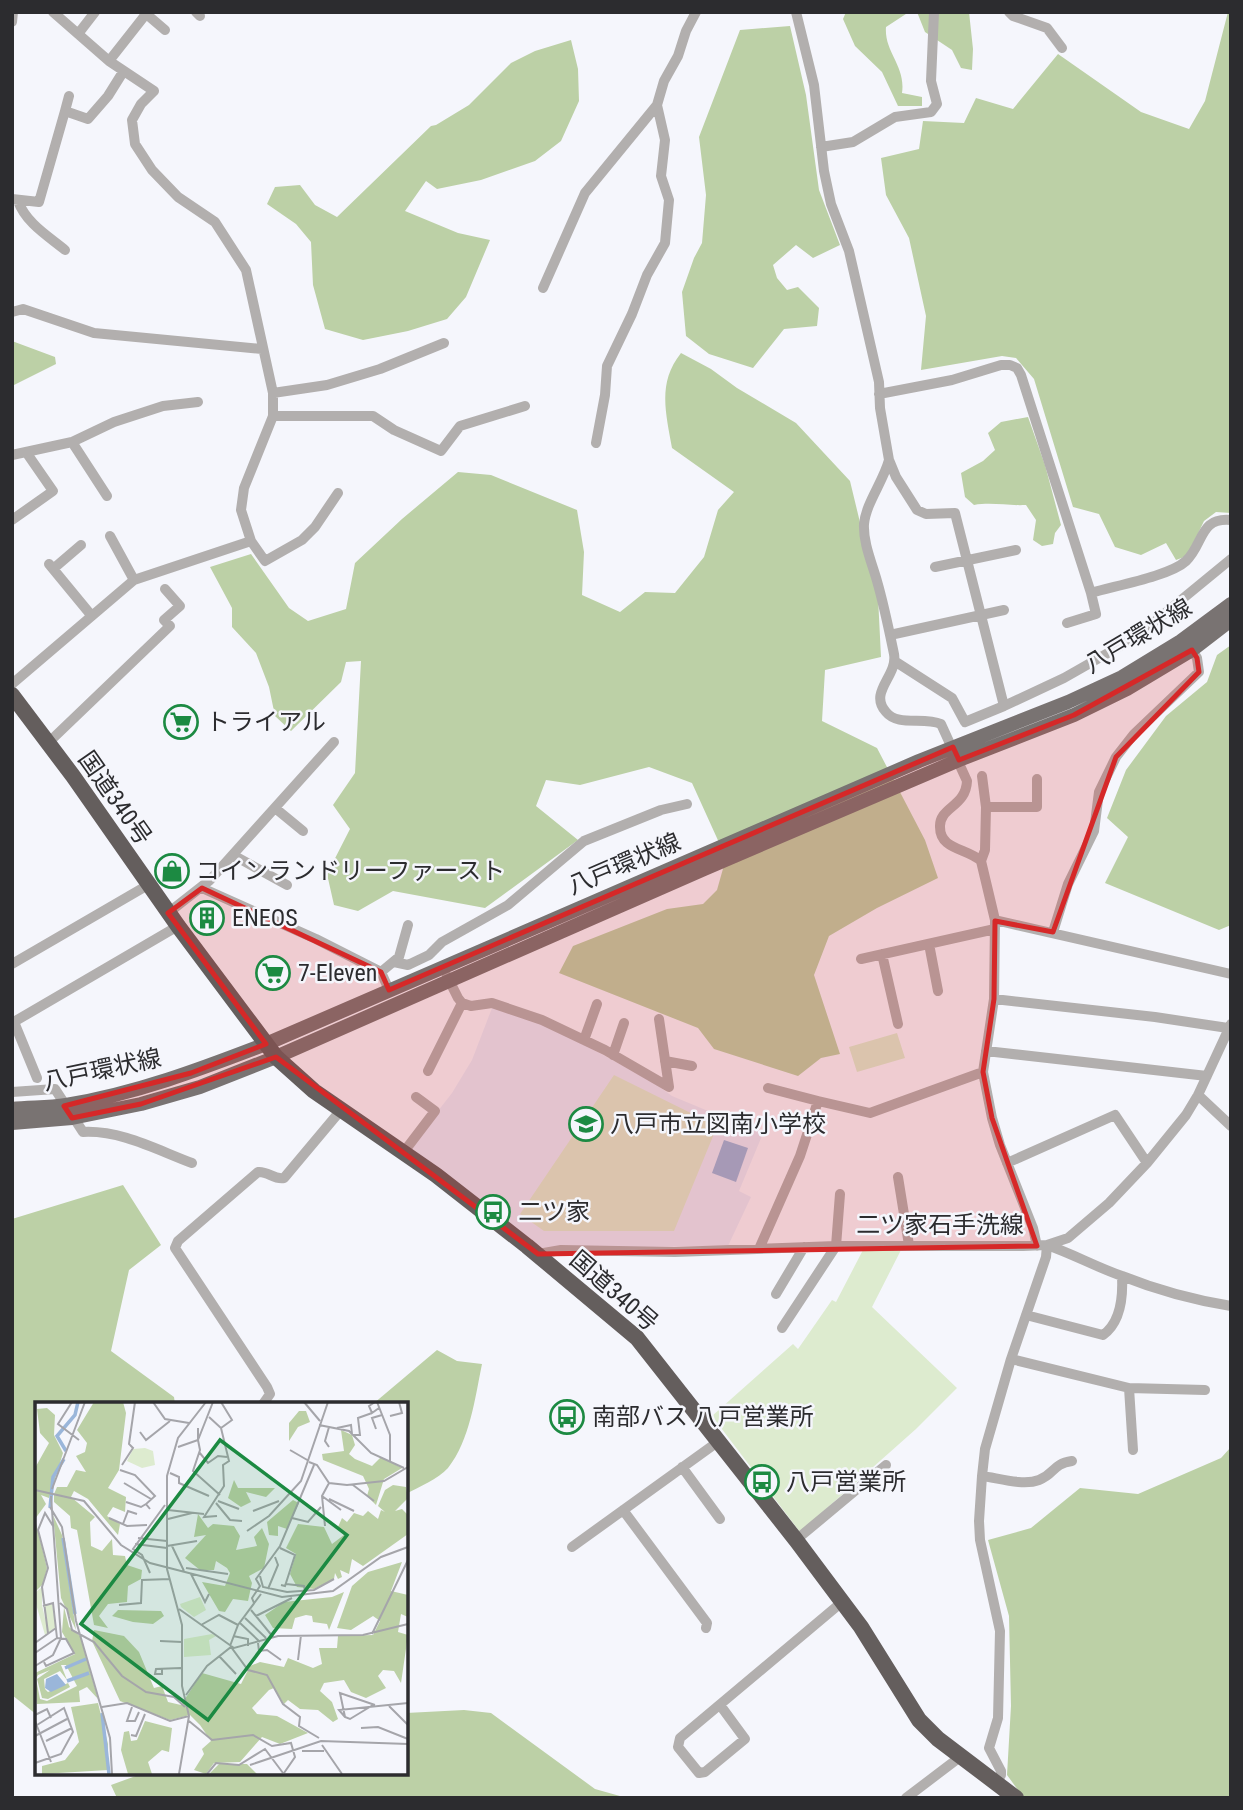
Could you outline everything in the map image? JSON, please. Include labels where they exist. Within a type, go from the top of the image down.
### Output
[{"type":"highway","name":"国道340号","points":[[12,695],[173,920],[271,1050],[314,1091],[436,1175],[538,1254],[637,1338],[861,1627],[919,1720],[937,1739],[1016,1798]]},
{"type":"main road","name":"八戸環状線","points":[[271,1050],[389,990],[701,863],[956,754],[1122,677],[1181,641],[1231,604]]},
{"type":"main road","name":"八戸環状線","points":[[956,754],[1074,715],[1127,689],[1192,650],[1231,620]]},
{"type":"main road","name":"八戸環状線","points":[[12,1124],[68,1112],[126,1092],[271,1050],[450,982],[701,863]]},
{"type":"main road","name":"八戸環状線","points":[[12,1109],[68,1112]]},
{"type":"street","points":[[12,22],[13,12]]},
{"type":"street","points":[[52,12],[109,61],[154,91],[141,104],[132,120],[135,144],[152,170],[178,197],[215,222],[246,270],[273,393],[273,416],[244,488],[241,510],[251,541],[265,561],[302,540],[315,527],[338,493]]},
{"type":"street","points":[[78,34],[95,12]]},
{"type":"street","points":[[543,288],[585,193],[657,106],[664,80],[678,57],[685,31],[696,12]]},
{"type":"street","points":[[796,12],[814,85],[831,204],[858,283],[889,460],[896,477],[917,510],[926,514],[955,513],[1004,706]]},
{"type":"street","points":[[821,147],[853,142],[895,117],[932,112],[937,104],[931,81],[934,12]]},
{"type":"street","points":[[109,61],[145,13],[164,30]]},
{"type":"street","points":[[1013,13],[1048,28],[1062,48]]},
{"type":"street","points":[[65,111],[88,119],[124,72]]},
{"type":"street","points":[[15,200],[39,202],[68,96]]},
{"type":"street","points":[[596,443],[605,395],[607,366],[647,275],[665,243],[669,200],[661,176],[665,140],[657,106]]},
{"type":"street","points":[[15,200],[32,223],[65,250]]},
{"type":"street","points":[[12,312],[23,309],[94,334],[262,349]]},
{"type":"street","points":[[273,393],[327,385],[380,369],[444,342]]},
{"type":"street","points":[[879,394],[952,380],[1001,365],[1017,368],[1096,614],[1067,623]]},
{"type":"street","points":[[12,455],[72,442],[114,422],[163,406],[198,402]]},
{"type":"street","points":[[273,416],[373,416],[394,430],[441,451],[460,425],[525,406]]},
{"type":"street","points":[[72,442],[107,496]]},
{"type":"street","points":[[12,520],[53,491],[26,452]]},
{"type":"street","points":[[889,460],[884,478],[864,520],[864,534],[895,662],[880,694],[880,703],[890,717],[898,720],[932,720],[941,724],[967,781],[967,791],[961,800],[943,814],[939,825],[942,839],[950,846],[968,851],[981,861]]},
{"type":"street","points":[[1091,593],[1171,570],[1184,563],[1195,551],[1209,524],[1220,519],[1231,520]]},
{"type":"street","points":[[110,536],[134,580]]},
{"type":"street","points":[[12,684],[134,580],[251,541]]},
{"type":"street","points":[[81,545],[51,567],[91,615]]},
{"type":"street","points":[[935,567],[1016,550]]},
{"type":"street","points":[[895,662],[952,698],[965,722],[1064,678],[1136,637],[1231,559]]},
{"type":"street","points":[[48,743],[170,626],[164,620],[180,606],[165,589]]},
{"type":"street","points":[[890,635],[1004,610]]},
{"type":"street","points":[[1053,932],[1068,884],[1094,831],[1099,792],[1116,757],[1134,734],[1199,672],[1197,657],[1192,650]]},
{"type":"street","points":[[37,1078],[13,1023],[173,920],[334,742]]},
{"type":"street","points":[[982,776],[986,807],[985,850],[981,861],[995,925],[993,999],[983,1072],[992,1118],[1007,1163],[1046,1257],[988,1436],[982,1476],[980,1540],[1000,1630],[998,1709],[989,1748],[1001,1771],[996,1782]]},
{"type":"street","points":[[986,807],[1037,807],[1037,779]]},
{"type":"street","points":[[394,962],[408,965],[429,955],[443,942],[508,905],[584,841],[661,810],[687,804]]},
{"type":"street","points":[[275,808],[303,831]]},
{"type":"street","points":[[233,855],[287,885]]},
{"type":"street","points":[[12,964],[148,885]]},
{"type":"street","points":[[202,888],[381,971],[389,990]]},
{"type":"street","points":[[381,971],[401,954],[408,925]]},
{"type":"street","points":[[862,959],[995,925],[1053,932],[1231,974]]},
{"type":"street","points":[[929,944],[938,991]]},
{"type":"street","points":[[882,954],[898,1024]]},
{"type":"street","points":[[443,967],[463,1003],[471,1006],[492,1003],[542,1020],[613,1055],[669,1087],[659,1019]]},
{"type":"street","points":[[993,999],[1229,1026]]},
{"type":"street","points":[[428,1071],[463,1003]]},
{"type":"street","points":[[584,1040],[597,1004]]},
{"type":"street","points":[[613,1055],[624,1023]]},
{"type":"street","name":"二ツ家石手洗線","points":[[538,1254],[561,1250],[675,1252],[836,1246],[1042,1246],[1068,1238],[1109,1203],[1147,1163],[1186,1115],[1198,1095],[1229,1026]]},
{"type":"street","points":[[986,1051],[1206,1076]]},
{"type":"street","points":[[665,1061],[692,1066]]},
{"type":"street","points":[[768,1088],[870,1113],[983,1072]]},
{"type":"street","points":[[12,1092],[55,1088],[83,1132],[102,1131],[115,1134],[192,1163]]},
{"type":"street","points":[[1198,1095],[1231,1126]]},
{"type":"street","points":[[403,1153],[435,1111],[416,1097]]},
{"type":"street","points":[[759,1249],[800,1156],[818,1101]]},
{"type":"street","points":[[264,1402],[270,1394],[267,1387],[174,1248],[178,1241],[258,1172],[264,1171],[279,1179],[284,1178],[341,1110]]},
{"type":"street","points":[[1007,1163],[1115,1115],[1147,1163]]},
{"type":"street","points":[[898,1177],[909,1245]]},
{"type":"street","points":[[782,1328],[836,1246],[840,1194]]},
{"type":"street","points":[[1042,1246],[1070,1253],[1122,1276],[1199,1301],[1231,1307]]},
{"type":"street","points":[[775,1294],[804,1247]]},
{"type":"street","points":[[1026,1315],[1103,1335],[1114,1324],[1123,1295],[1122,1276]]},
{"type":"street","points":[[1011,1359],[1129,1388],[1205,1390]]},
{"type":"street","points":[[1129,1388],[1133,1450]]},
{"type":"street","points":[[572,1547],[719,1441]]},
{"type":"street","points":[[982,1476],[1036,1481],[1048,1475],[1059,1463],[1072,1461]]},
{"type":"street","points":[[796,1540],[886,1465]]},
{"type":"street","points":[[682,1467],[720,1519]]},
{"type":"street","points":[[624,1510],[707,1623],[706,1628]]},
{"type":"street","points":[[720,1705],[746,1739],[705,1772],[699,1773],[677,1742],[720,1705],[842,1602]]},
{"type":"street","points":[[906,1798],[960,1757]]},
{"type":"highlighted area","points":[[1192,650],[1197,658],[1199,672],[1116,757],[1053,932],[995,921],[994,999],[983,1072],[992,1118],[1037,1246],[538,1254],[276,1057],[141,1104],[72,1118],[64,1106],[191,1073],[266,1044],[168,913],[202,888],[381,972],[389,990],[953,747],[959,760],[1074,715]]},
{"type":"shaded area","name":"八戸市立図南小学校","points":[[492,1008],[516,1014],[567,1035],[654,1083],[672,1096],[764,1131],[739,1191],[751,1197],[728,1246],[541,1248],[409,1148],[452,1093],[472,1060]]},
{"type":"green space","points":[[846,12],[909,12],[886,27],[886,36],[901,75],[902,93],[922,97],[922,106],[898,106],[882,72],[855,46],[843,19]]},
{"type":"green space","points":[[917,12],[969,12],[972,70],[961,68],[952,50],[925,32]]},
{"type":"green space","points":[[1228,12],[1231,12],[1231,513],[1216,512],[1204,521],[1187,556],[1176,560],[1166,543],[1141,555],[1115,547],[1099,514],[1073,507],[1034,379],[1016,358],[1002,356],[921,370],[926,316],[909,238],[886,195],[881,158],[919,149],[923,121],[964,123],[976,98],[1013,109],[1058,54],[1141,112],[1189,129],[1205,101]]},
{"type":"green space","points":[[790,26],[806,95],[819,190],[840,245],[813,258],[796,245],[773,265],[777,278],[787,290],[798,287],[819,308],[817,326],[784,329],[753,368],[709,354],[686,336],[682,292],[702,243],[706,195],[699,137],[740,30]]},
{"type":"green space","points":[[571,40],[578,69],[579,101],[561,141],[535,161],[481,180],[437,189],[426,181],[405,211],[458,233],[490,240],[466,297],[447,319],[408,331],[363,340],[325,329],[313,285],[311,242],[296,224],[267,204],[275,187],[300,185],[315,205],[337,217],[431,126],[469,105],[511,63],[535,51]]},
{"type":"green space","points":[[12,341],[55,357],[56,364],[12,386]]},
{"type":"green space","points":[[681,353],[796,423],[850,481],[878,597],[881,657],[825,670],[822,721],[877,748],[925,840],[938,878],[877,908],[829,936],[814,975],[840,1054],[821,1058],[798,1076],[714,1049],[698,1028],[559,973],[573,946],[667,909],[703,904],[717,890],[726,858],[692,783],[649,767],[580,785],[546,780],[536,806],[578,840],[485,908],[393,891],[358,911],[334,905],[327,874],[350,829],[333,805],[355,773],[361,661],[346,662],[341,682],[291,731],[275,716],[269,687],[256,653],[232,627],[232,608],[210,567],[251,554],[289,608],[308,621],[346,609],[355,563],[458,472],[491,475],[577,510],[584,552],[582,595],[620,612],[645,592],[675,593],[704,557],[718,510],[734,492],[672,448],[666,410],[666,387],[673,364]]},
{"type":"green space","points":[[1028,417],[1045,465],[1061,525],[1055,533],[1053,544],[1042,546],[1033,540],[1036,520],[1026,505],[974,505],[965,497],[961,473],[983,461],[995,450],[988,433],[1001,422]]},
{"type":"green space","points":[[1231,645],[1231,925],[1219,930],[1105,883],[1128,837],[1107,818],[1126,770],[1166,716],[1207,682],[1217,655]]},
{"type":"green space","points":[[897,1033],[905,1058],[857,1072],[849,1047]]},
{"type":"green space","points":[[614,1075],[707,1121],[716,1129],[674,1231],[544,1231],[520,1214]]},
{"type":"green space","points":[[123,1185],[161,1245],[129,1270],[111,1351],[174,1397],[175,1402],[35,1402],[35,1713],[12,1695],[12,1219]]},
{"type":"green space","points":[[863,1250],[901,1250],[872,1307],[957,1388],[916,1429],[800,1532],[712,1416],[793,1344],[798,1349],[832,1300],[836,1302]]},
{"type":"green space","points":[[437,1350],[457,1361],[482,1364],[462,1445],[444,1472],[408,1493],[408,1402],[375,1402]]},
{"type":"green space","points":[[1231,1447],[1231,1798],[1024,1798],[1007,1775],[1011,1706],[1009,1616],[988,1540],[1031,1528],[1080,1488],[1138,1494],[1221,1458]]},
{"type":"green space","points":[[464,1710],[491,1713],[595,1789],[627,1798],[117,1798],[111,1785],[138,1775],[408,1775],[408,1713]]},
{"type":"water","points":[[724,1140],[748,1148],[736,1182],[712,1173]]},
{"type":"place","name":"トライアル","points":[[181,722]]},
{"type":"place","name":"コインランドリーファースト","points":[[172,871]]},
{"type":"place","name":"ENEOS","points":[[207,918]]},
{"type":"place","name":"7-Eleven","points":[[273,973]]},
{"type":"place","name":"八戸市立図南小学校","points":[[586,1124]]},
{"type":"place","name":"二ツ家","points":[[493,1212]]},
{"type":"place","name":"南部バス 八戸営業所","points":[[567,1417]]},
{"type":"place","name":"八戸営業所","points":[[762,1482]]}]
